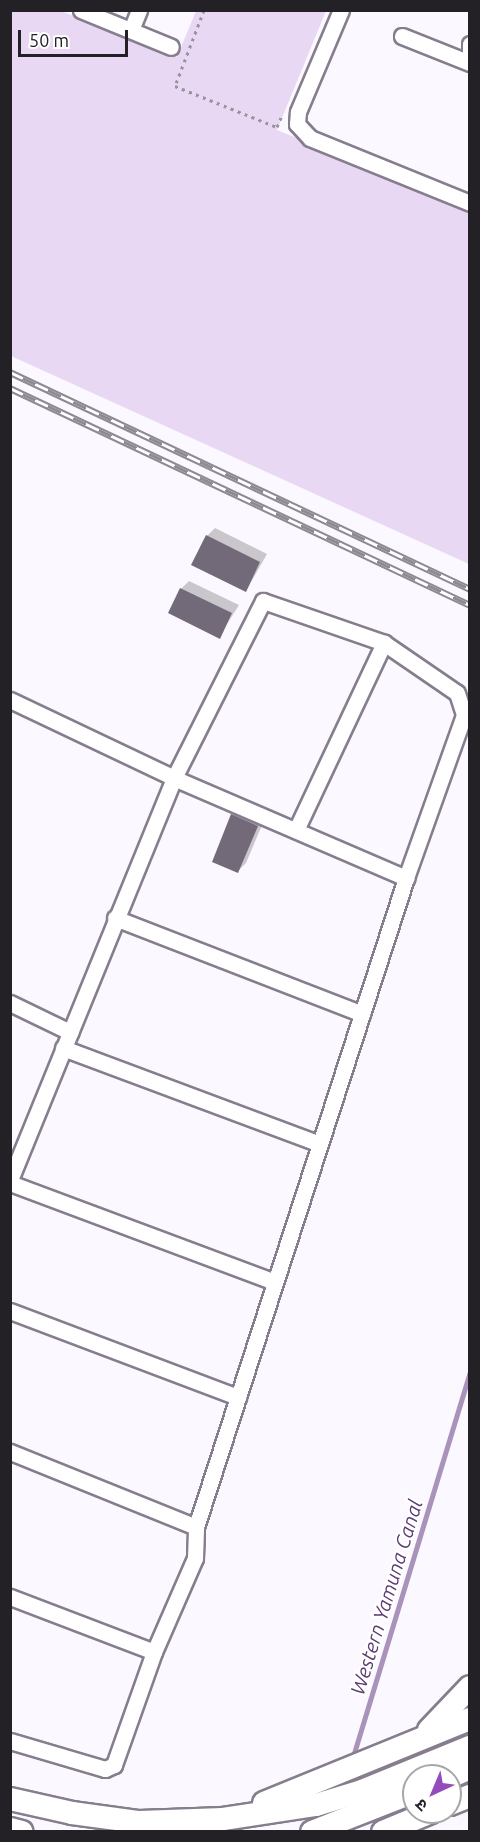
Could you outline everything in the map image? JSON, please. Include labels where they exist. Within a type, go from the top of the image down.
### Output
[{"type":"main road","points":[[414,1743],[456,1706],[470,1687]]},
{"type":"main road","points":[[314,1795],[362,1765],[470,1719]]},
{"type":"main road","points":[[10,1799],[72,1813],[139,1822],[223,1819],[314,1795],[362,1791],[470,1747]]},
{"type":"main road","points":[[312,1832],[351,1820],[402,1797]]},
{"type":"main road","points":[[383,1832],[402,1824]]},
{"type":"main road","points":[[10,1829],[22,1832]]},
{"type":"street","points":[[81,10],[171,47]]},
{"type":"street","points":[[131,30],[139,10]]},
{"type":"street","points":[[341,10],[298,112],[297,124],[310,138],[470,203]]},
{"type":"street","points":[[402,36],[470,63]]},
{"type":"street","points":[[470,44],[470,54]]},
{"type":"street","points":[[10,1741],[105,1769],[114,1765],[154,1652],[195,1558],[196,1527],[406,878],[464,708],[458,693],[384,643],[263,601],[174,778],[115,918],[10,1182],[275,1282]]},
{"type":"street","points":[[297,830],[384,643]]},
{"type":"street","points":[[10,700],[174,778],[406,878]]},
{"type":"street","points":[[115,918],[362,1014]]},
{"type":"street","points":[[10,1003],[69,1032]]},
{"type":"street","points":[[63,1048],[320,1144]]},
{"type":"street","points":[[10,1311],[238,1396]]},
{"type":"street","points":[[10,1452],[196,1527]]},
{"type":"street","points":[[10,1597],[154,1652]]},
{"type":"path","points":[[204,10],[175,86],[277,127],[286,106]]},
{"type":"shaded area","points":[[11,11],[61,11],[177,57],[196,11],[326,11],[277,130],[469,208],[469,564],[11,356]]},
{"type":"building","points":[[206,535],[260,562],[246,592],[191,565]]},
{"type":"building","points":[[180,588],[232,613],[220,639],[168,613]]},
{"type":"building","points":[[231,814],[258,826],[238,873],[212,862]]},
{"type":"waterway","name":"Western Yamuna Canal","points":[[352,1760],[470,1371]]},
{"type":"railway","points":[[10,372],[470,589]]},
{"type":"railway","points":[[10,388],[470,605]]}]
